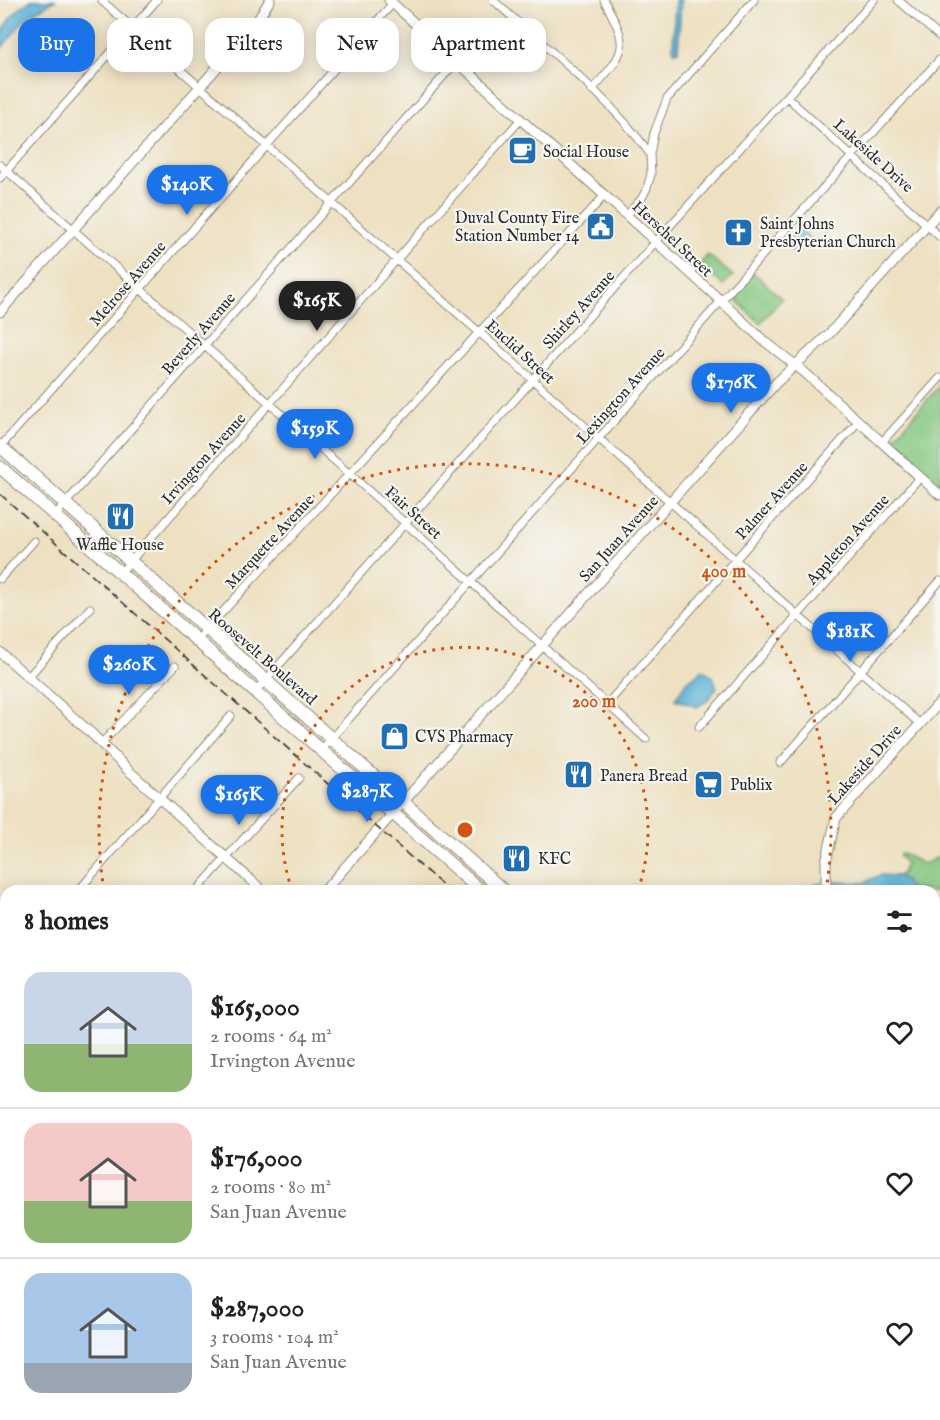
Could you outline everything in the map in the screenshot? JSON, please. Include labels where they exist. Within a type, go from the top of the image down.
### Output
[{"type":"highway","name":"Roosevelt Boulevard","points":[[0,446],[497,885]]},
{"type":"highway","name":"Roosevelt Boulevard","points":[[0,467],[474,885]]},
{"type":"highway","points":[[462,874],[471,876],[483,885]]},
{"type":"main road","points":[[0,312],[254,26],[270,0]]},
{"type":"main road","name":"Herschel Street","points":[[391,2],[411,20]]},
{"type":"main road","name":"Herschel Street","points":[[469,72],[721,301],[940,495]]},
{"type":"main road","name":"San Juan Avenue","points":[[329,885],[776,383],[835,327],[940,211]]},
{"type":"main road","points":[[0,652],[256,885]]},
{"type":"main road","name":"Lakeside Drive","points":[[825,885],[826,862],[836,818],[940,702]]},
{"type":"street","points":[[141,18],[157,0]]},
{"type":"street","points":[[493,0],[592,90],[635,133],[650,154]]},
{"type":"street","points":[[592,90],[618,59],[622,47],[618,27],[604,0]]},
{"type":"street","name":"Shirley Avenue","points":[[255,692],[874,0]]},
{"type":"street","points":[[898,0],[940,37]]},
{"type":"street","name":"Euclid Street","points":[[102,1],[122,18]]},
{"type":"street","points":[[627,215],[642,198],[647,188],[651,174],[650,154],[658,119],[667,99],[752,1]]},
{"type":"street","name":"Melrose Avenue","points":[[0,446],[391,2]]},
{"type":"street","points":[[0,178],[3,169],[107,55]]},
{"type":"street","name":"Lexington Avenue","points":[[321,750],[940,59]]},
{"type":"street","name":"Euclid Street","points":[[184,72],[920,724]]},
{"type":"street","name":"Beverly Avenue","points":[[55,515],[447,72]]},
{"type":"street","name":"Lakeside Drive","points":[[787,97],[940,237]]},
{"type":"street","name":"Irvington Avenue","points":[[120,573],[521,119]]},
{"type":"street","name":"Fair Street","points":[[3,169],[350,474],[646,739]]},
{"type":"street","name":"Marquette Avenue","points":[[197,640],[605,195]]},
{"type":"street","points":[[882,442],[940,378]]},
{"type":"street","name":"Palmer Avenue","points":[[607,704],[859,421]]},
{"type":"street","name":"Appleton Avenue","points":[[699,727],[920,477]]},
{"type":"street","points":[[0,579],[34,541]]},
{"type":"street","points":[[780,763],[940,581]]},
{"type":"street","points":[[28,677],[90,608]]},
{"type":"street","points":[[101,744],[175,666]]},
{"type":"street","points":[[83,885],[231,716]]},
{"type":"street","points":[[202,885],[299,778]]},
{"type":"green space","points":[[708,255],[733,276],[723,285],[699,265]]},
{"type":"green space","points":[[754,273],[782,299],[760,323],[737,301],[736,292]]},
{"type":"green space","points":[[940,385],[940,491],[888,445]]},
{"type":"green space","points":[[903,854],[924,864],[940,856],[940,885],[907,885],[898,876],[903,872],[905,863],[899,856]]},
{"type":"water","points":[[31,0],[56,0],[28,18],[18,18],[18,28],[0,50],[2,33],[8,20]]},
{"type":"water","points":[[675,0],[681,0],[678,51],[674,51],[673,47]]},
{"type":"water","points":[[801,228],[809,238],[794,253],[785,244]]},
{"type":"water","points":[[703,669],[713,677],[717,688],[707,701],[697,707],[675,699],[685,684]]},
{"type":"water","points":[[880,875],[898,876],[907,885],[811,885],[834,882],[864,883]]},
{"type":"railway","points":[[0,494],[442,885]]},
{"type":"place","name":"Social House","points":[[522,151]]},
{"type":"place","name":"Duval County Fire Station Number 14","points":[[600,226]]},
{"type":"place","name":"Saint Johns Presbyterian Church","points":[[739,232]]},
{"type":"place","name":"Waffle House","points":[[120,516]]},
{"type":"place","name":"CVS Pharmacy","points":[[394,736]]},
{"type":"place","name":"Panera Bread","points":[[579,775]]},
{"type":"place","name":"Publix","points":[[709,784]]},
{"type":"place","name":"KFC","points":[[517,858]]}]
